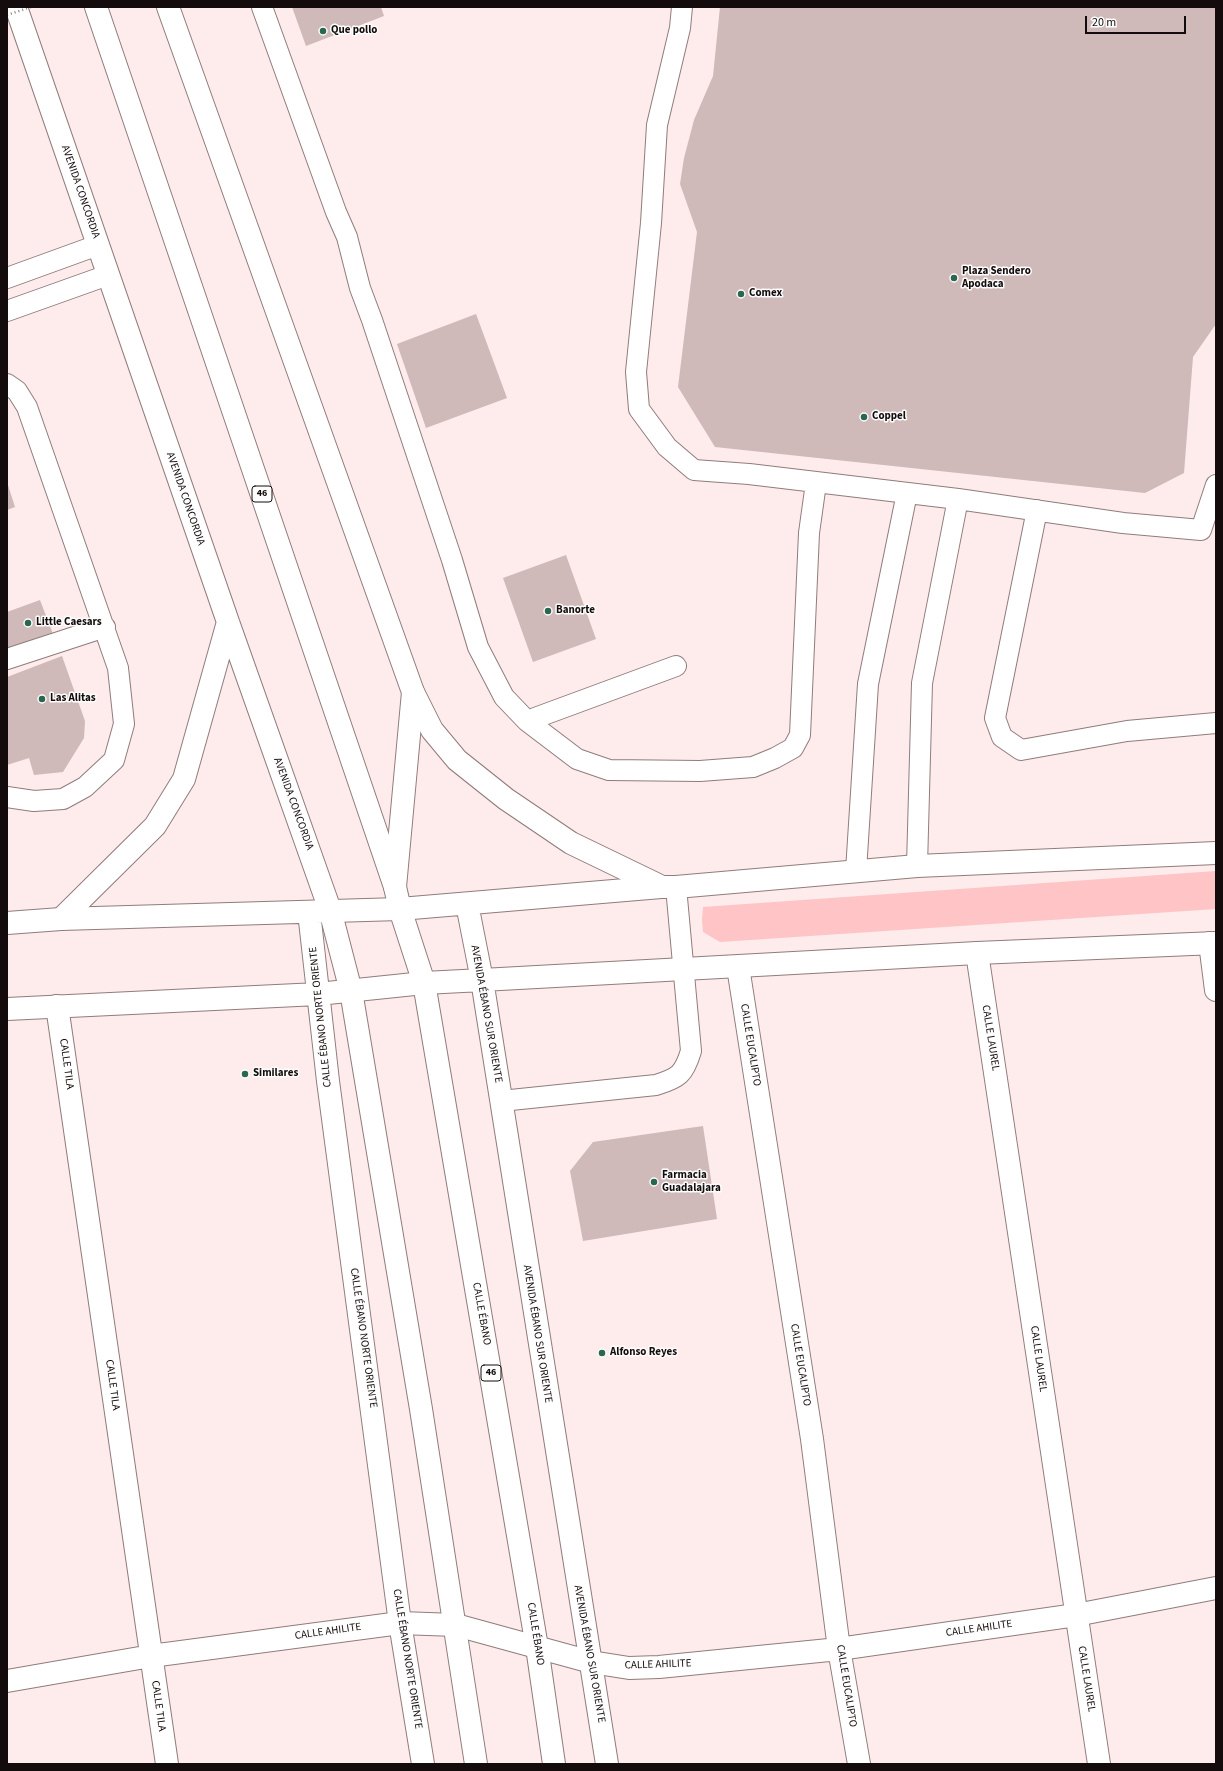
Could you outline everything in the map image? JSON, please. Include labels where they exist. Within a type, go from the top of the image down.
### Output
[{"type":"street","name":"AVENIDA CONCORDIA","points":[[16,7],[228,622],[330,910],[351,991]]},
{"type":"street","name":"46","points":[[96,7],[395,887],[400,908],[424,983]]},
{"type":"street","points":[[168,7],[413,692],[432,730],[457,760],[506,799],[571,843],[668,887]]},
{"type":"street","points":[[61,919],[155,826],[184,779],[228,622]]},
{"type":"street","points":[[395,887],[413,692]]},
{"type":"street","points":[[7,921],[400,908],[466,904],[917,866],[1216,853]]},
{"type":"street","name":"AVENIDA ÉBANO SUR ORIENTE","points":[[466,904],[482,980],[576,1579],[607,1764]]},
{"type":"street","name":"CALLE ÉBANO NORTE ORIENTE","points":[[309,912],[329,1089],[400,1623],[423,1764]]},
{"type":"street","points":[[7,1009],[318,994],[424,983],[977,953],[1213,943],[1216,990]]},
{"type":"street","name":"CALLE LAUREL","points":[[977,953],[1099,1764]]},
{"type":"street","name":"CALLE EUCALIPTO","points":[[738,967],[812,1440],[840,1649],[859,1764]]},
{"type":"street","name":"CALLE ÉBANO","points":[[424,983],[537,1647],[554,1764]]},
{"type":"street","points":[[351,991],[423,1416],[476,1764]]},
{"type":"street","name":"CALLE TILA","points":[[57,1006],[167,1764]]},
{"type":"street","name":"CALLE AHILITE","points":[[7,1681],[151,1656],[400,1623],[456,1625],[591,1662],[629,1668],[659,1667],[840,1649],[1076,1615],[1216,1588]]},
{"type":"lane","points":[[262,7],[336,212],[347,237],[360,288],[452,560],[478,647],[504,697],[527,722],[576,759],[609,770],[700,771],[753,767],[775,758],[793,748],[800,735],[809,533],[816,483]]},
{"type":"lane","points":[[682,7],[680,28],[657,125],[651,223],[636,372],[639,409],[667,446],[694,470],[749,474],[958,499],[1122,523],[1201,530],[1216,485]]},
{"type":"lane","points":[[7,278],[98,246]]},
{"type":"lane","points":[[7,311],[108,275]]},
{"type":"lane","points":[[7,384],[17,391],[28,407],[105,627],[118,668],[124,724],[114,760],[85,786],[63,799],[34,801],[7,797]]},
{"type":"lane","points":[[856,871],[868,684],[907,493]]},
{"type":"lane","points":[[917,866],[922,683],[958,499]]},
{"type":"lane","points":[[1037,510],[995,718],[1002,737],[1021,750],[1127,731],[1216,723]]},
{"type":"lane","points":[[7,659],[105,627]]},
{"type":"lane","points":[[527,722],[676,666]]},
{"type":"lane","points":[[501,1101],[656,1085],[671,1080],[686,1069],[691,1051],[683,970],[668,887]]},
{"type":"path","points":[[7,15],[31,7]]},
{"type":"shaded area","points":[[1216,871],[1216,909],[720,942],[703,932],[703,907]]},
{"type":"building","name":"Que pollo","points":[[292,7],[381,7],[384,16],[306,46]]},
{"type":"building","name":"Plaza Sendero Apodaca","points":[[720,7],[1216,7],[1216,324],[1193,357],[1184,473],[1145,493],[715,447],[678,387],[697,232],[680,184],[684,158],[694,120],[713,76]]},
{"type":"building","points":[[476,314],[507,398],[426,428],[397,344]]},
{"type":"building","points":[[7,482],[15,507],[7,510]]},
{"type":"building","points":[[566,555],[596,639],[533,662],[503,578]]},
{"type":"building","name":"Little Caesars","points":[[40,600],[53,634],[7,650],[7,612]]},
{"type":"building","name":"Las Alitas","points":[[62,656],[85,721],[84,738],[63,772],[34,775],[29,758],[7,765],[7,677]]},
{"type":"building","points":[[703,1126],[717,1219],[583,1241],[570,1171],[593,1142]]},
{"type":"place","name":"Que pollo","points":[[323,31]]},
{"type":"place","name":"Plaza Sendero Apodaca","points":[[954,278]]},
{"type":"place","name":"Comex","points":[[741,294]]},
{"type":"place","name":"Coppel","points":[[864,417]]},
{"type":"place","name":"Banorte","points":[[548,611]]},
{"type":"place","name":"Little Caesars","points":[[28,623]]},
{"type":"place","name":"Las Alitas","points":[[42,699]]},
{"type":"place","name":"Similares","points":[[245,1074]]},
{"type":"place","name":"Farmacia Guadalajara","points":[[654,1182]]},
{"type":"place","name":"Alfonso Reyes","points":[[602,1353]]}]
